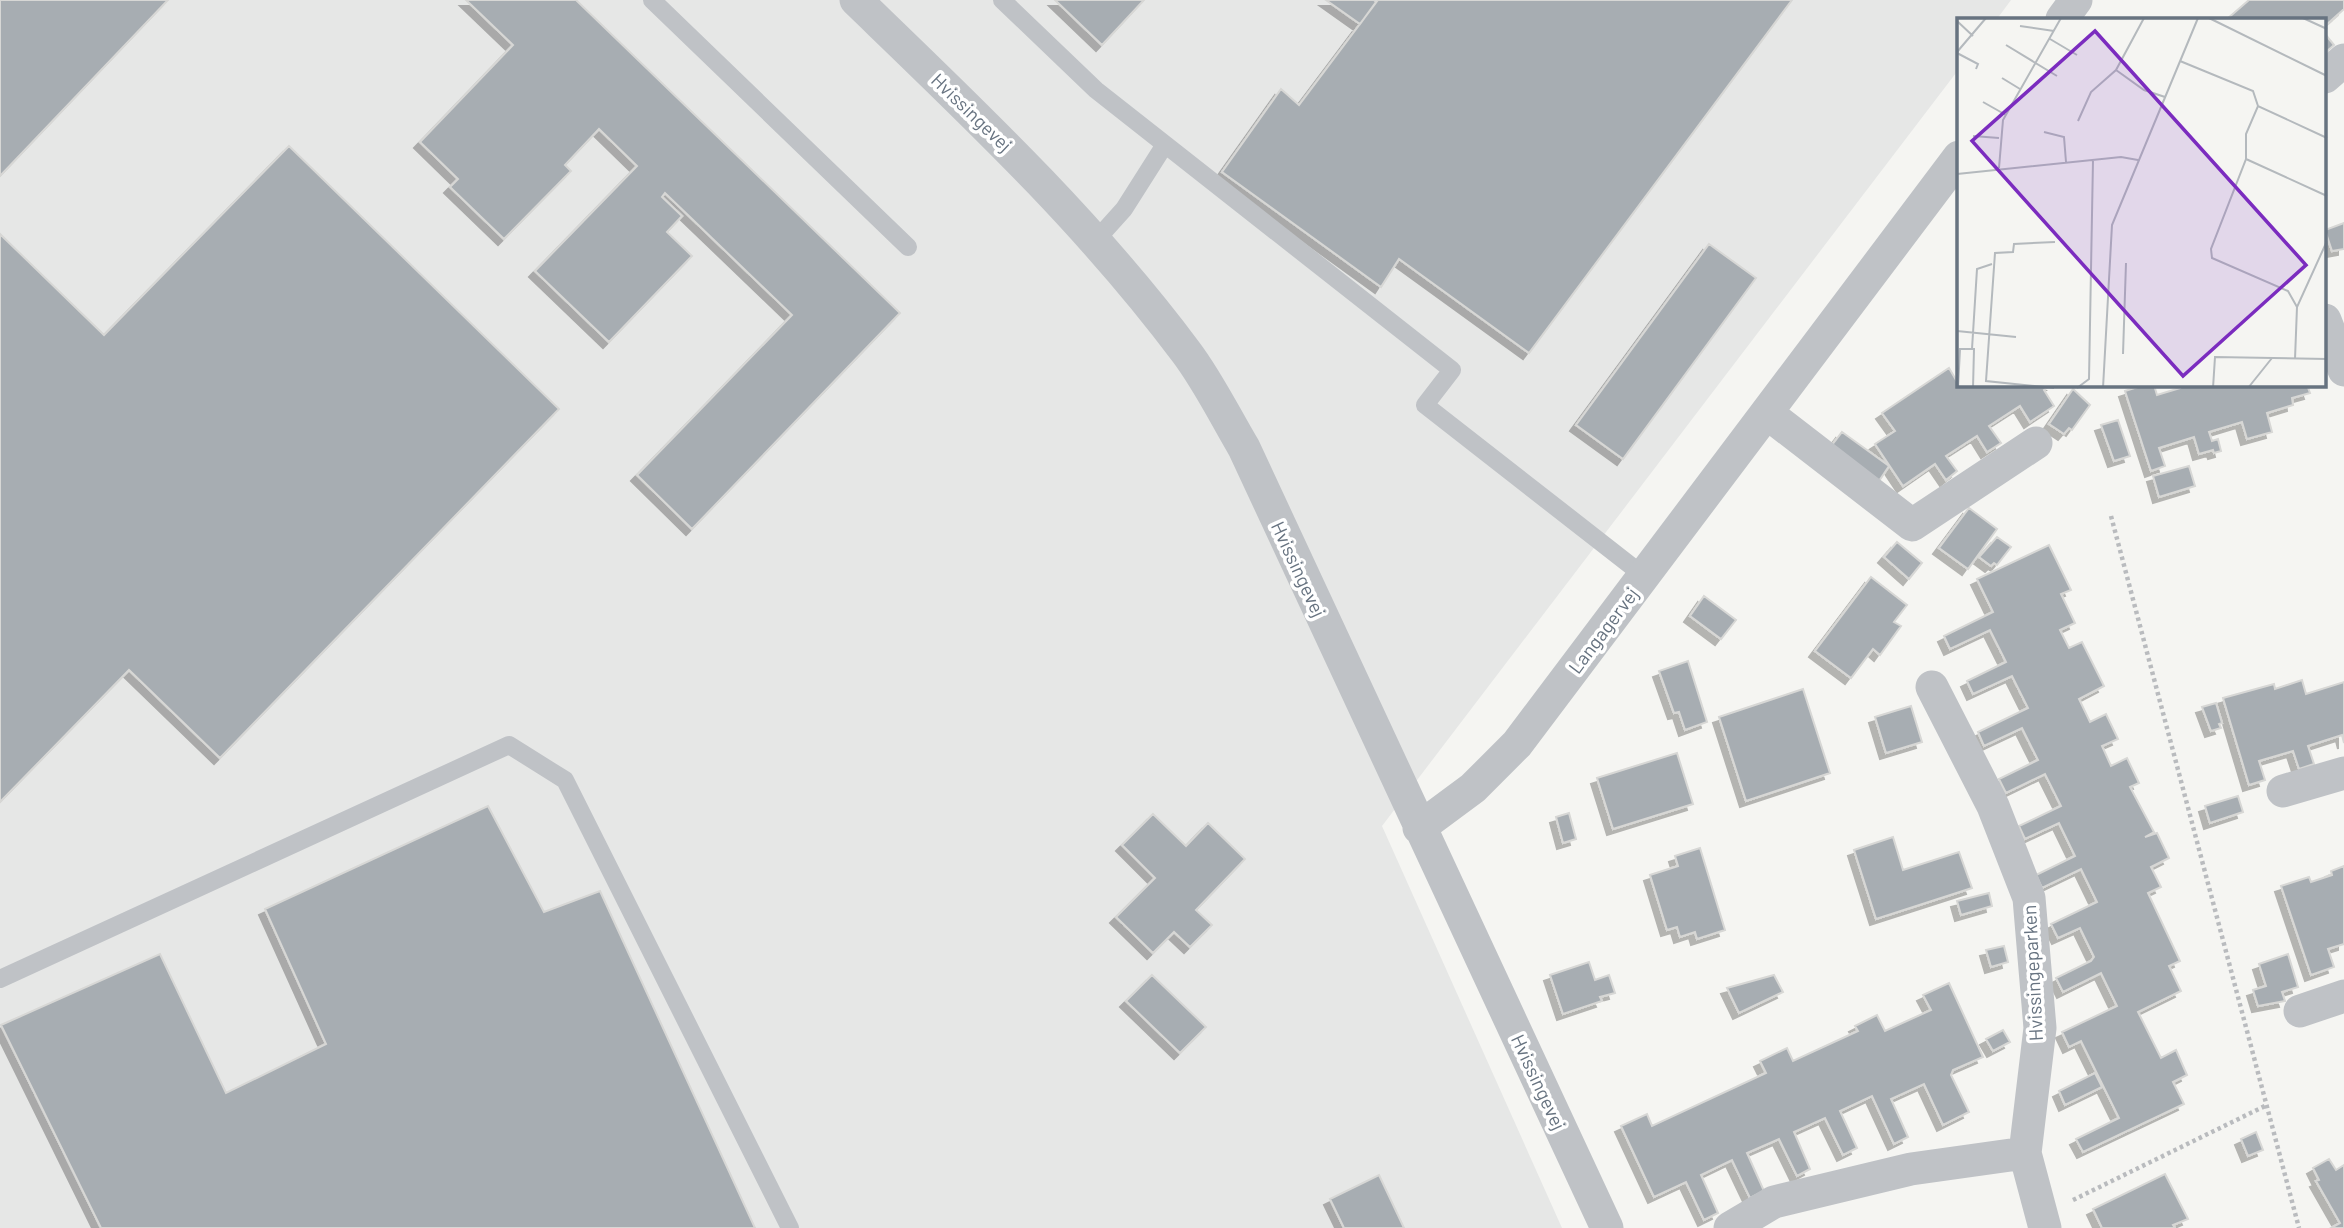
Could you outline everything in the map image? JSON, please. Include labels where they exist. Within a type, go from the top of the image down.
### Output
[{"type":"street","name":"Hvissingevej","points":[[856,0],[1020,159],[1097,239],[1188,354],[1244,448],[1419,828],[1608,1228]]},
{"type":"street","points":[[2064,18],[2076,0]]},
{"type":"street","points":[[2326,76],[2344,60]]},
{"type":"street","name":"Langagervej","points":[[1419,828],[1473,788],[1517,744],[1957,160]]},
{"type":"street","points":[[2326,313],[2344,307]]},
{"type":"street","points":[[2326,323],[2344,370]]},
{"type":"street","points":[[1767,413],[1912,525],[2036,443]]},
{"type":"street","name":"Hvissingeparken","points":[[1932,687],[1993,806],[2029,898],[2040,1028],[2025,1153],[2043,1221]]},
{"type":"street","points":[[2283,791],[2344,773]]},
{"type":"street","points":[[2300,1011],[2344,996]]},
{"type":"street","points":[[1730,1228],[1774,1202],[1911,1169],[2025,1153]]},
{"type":"lane","points":[[652,0],[908,247]]},
{"type":"lane","points":[[1003,0],[1096,90],[1452,370],[1425,405],[1644,576]]},
{"type":"lane","points":[[1097,239],[1124,209],[1164,146]]},
{"type":"lane","points":[[0,979],[509,745],[565,780],[790,1228]]},
{"type":"path","points":[[2111,516],[2299,1228]]},
{"type":"path","points":[[2043,1221],[2267,1105]]},
{"type":"shaded area","points":[[0,0],[2011,0],[1998,18],[1957,18],[1957,72],[1382,826],[1562,1228],[0,1228]]},
{"type":"building","points":[[0,0],[168,0],[0,176]]},
{"type":"building","points":[[466,0],[576,0],[900,313],[692,529],[637,475],[792,315],[665,193],[662,197],[682,216],[667,232],[692,256],[609,342],[535,271],[637,166],[599,129],[565,165],[571,171],[504,239],[450,187],[458,179],[420,142],[513,45]]},
{"type":"building","points":[[1055,0],[1144,0],[1102,45]]},
{"type":"building","points":[[1326,0],[1374,0],[1376,2],[1360,24]]},
{"type":"building","points":[[1378,0],[1792,0],[1529,353],[1399,259],[1381,287],[1222,172],[1281,89],[1299,105]]},
{"type":"building","points":[[2249,0],[2344,0],[2344,9],[2326,25],[2326,18],[2228,18]]},
{"type":"building","points":[[2326,35],[2334,45],[2326,52]]},
{"type":"building","points":[[289,146],[559,409],[220,758],[129,670],[0,802],[0,234],[104,335]]},
{"type":"building","points":[[2344,223],[2344,249],[2332,251],[2326,230]]},
{"type":"building","points":[[1709,244],[1756,278],[1623,459],[1576,425]]},
{"type":"building","points":[[1949,368],[1957,387],[2048,387],[2044,390],[2054,406],[2030,422],[2020,406],[1989,426],[2001,443],[1987,452],[1977,436],[1946,456],[1957,471],[1946,480],[1935,464],[1903,486],[1875,444],[1895,431],[1882,413]]},
{"type":"building","points":[[2138,387],[2155,387],[2157,395],[2180,387],[2308,387],[2310,393],[2292,398],[2293,405],[2267,413],[2272,432],[2247,439],[2242,422],[2209,432],[2212,441],[2218,439],[2221,451],[2199,454],[2194,437],[2159,448],[2165,466],[2151,471],[2125,391]]},
{"type":"building","points":[[2073,389],[2090,405],[2072,430],[2069,428],[2064,434],[2049,424]]},
{"type":"building","points":[[2118,420],[2130,456],[2114,461],[2101,425]]},
{"type":"building","points":[[1842,432],[1889,466],[1879,481],[1832,445]]},
{"type":"building","points":[[2189,466],[2195,486],[2159,497],[2153,476]]},
{"type":"building","points":[[1969,508],[1997,529],[1968,569],[1939,548]]},
{"type":"building","points":[[1997,537],[2011,547],[1997,565],[1994,563],[1991,566],[1979,557]]},
{"type":"building","points":[[1897,542],[1922,563],[1909,579],[1884,557]]},
{"type":"building","points":[[2049,545],[2071,590],[2061,594],[2075,623],[2060,630],[2069,648],[2082,642],[2104,686],[2079,699],[2090,722],[2106,714],[2118,739],[2102,746],[2111,766],[2127,758],[2139,783],[2130,787],[2154,832],[2145,837],[2157,833],[2169,858],[2151,867],[2161,887],[2148,893],[2180,961],[2169,966],[2181,991],[2138,1012],[2161,1058],[2176,1050],[2187,1075],[2173,1082],[2184,1104],[2083,1152],[2076,1139],[2119,1118],[2081,1041],[2069,1047],[2062,1032],[2117,1006],[2101,973],[2063,992],[2056,978],[2094,957],[2080,928],[2058,938],[2051,924],[2097,902],[2081,869],[2042,888],[2036,875],[2075,856],[2059,823],[2025,839],[2019,826],[2061,806],[2045,774],[2006,793],[1999,779],[2038,760],[2022,728],[1984,746],[1978,732],[2028,708],[2012,676],[1973,694],[1967,681],[2006,662],[1990,630],[1950,649],[1944,636],[1993,612],[1977,579]]},
{"type":"building","points":[[1871,577],[1907,605],[1894,622],[1901,626],[1880,655],[1873,649],[1851,678],[1815,651]]},
{"type":"building","points":[[1704,596],[1736,620],[1721,639],[1690,616]]},
{"type":"building","points":[[1688,661],[1707,722],[1685,730],[1679,712],[1674,713],[1659,671]]},
{"type":"building","points":[[2302,680],[2306,694],[2344,682],[2344,743],[2342,735],[2308,746],[2314,764],[2299,769],[2293,751],[2259,761],[2265,780],[2249,785],[2223,698],[2274,684],[2275,689]]},
{"type":"building","points":[[1803,689],[1830,773],[1746,801],[1719,717]]},
{"type":"building","points":[[2216,703],[2222,723],[2219,724],[2221,728],[2211,731],[2202,707]]},
{"type":"building","points":[[1911,706],[1922,742],[1886,753],[1875,717]]},
{"type":"building","points":[[1677,753],[1693,804],[1613,829],[1597,778]]},
{"type":"building","points":[[2238,796],[2243,812],[2210,823],[2205,806]]},
{"type":"building","points":[[488,806],[544,912],[600,891],[755,1228],[101,1228],[1,1025],[160,954],[226,1093],[326,1044],[265,909]]},
{"type":"building","points":[[1569,813],[1576,839],[1563,843],[1556,817]]},
{"type":"building","points":[[1153,814],[1186,846],[1208,823],[1245,859],[1196,910],[1212,925],[1190,947],[1174,932],[1153,953],[1116,917],[1155,878],[1122,845]]},
{"type":"building","points":[[1893,837],[1903,870],[1959,852],[1972,888],[1876,919],[1854,850]]},
{"type":"building","points":[[1700,848],[1725,930],[1697,939],[1695,932],[1680,937],[1677,927],[1667,930],[1650,875],[1678,866],[1675,856]]},
{"type":"building","points":[[2344,866],[2344,944],[2328,949],[2334,967],[2311,975],[2281,886],[2309,877],[2311,882],[2332,875],[2331,871]]},
{"type":"building","points":[[1989,893],[1992,906],[1961,915],[1957,901]]},
{"type":"building","points":[[2004,946],[2008,962],[1991,967],[1986,950]]},
{"type":"building","points":[[2288,954],[2298,987],[2282,992],[2285,1001],[2258,1006],[2253,990],[2266,986],[2259,964]]},
{"type":"building","points":[[1589,962],[1595,980],[1609,975],[1615,993],[1600,997],[1602,1001],[1563,1014],[1550,975]]},
{"type":"building","points":[[1152,975],[1206,1027],[1180,1053],[1126,1001]]},
{"type":"building","points":[[1774,975],[1783,992],[1739,1013],[1727,988]]},
{"type":"building","points":[[1949,983],[1983,1057],[1953,1070],[1951,1075],[1969,1112],[1943,1125],[1924,1084],[1891,1099],[1908,1137],[1894,1144],[1872,1096],[1840,1111],[1857,1148],[1843,1155],[1825,1118],[1794,1132],[1810,1169],[1797,1176],[1779,1139],[1747,1153],[1764,1191],[1750,1198],[1732,1160],[1701,1175],[1718,1213],[1704,1220],[1686,1182],[1654,1197],[1621,1126],[1647,1114],[1652,1126],[1766,1073],[1760,1061],[1787,1048],[1793,1061],[1858,1031],[1855,1026],[1877,1015],[1885,1031],[1931,1010],[1923,995]]},
{"type":"building","points":[[2003,1030],[2010,1042],[1993,1051],[1986,1039]]},
{"type":"building","points":[[2095,1073],[2102,1087],[2065,1105],[2059,1091]]},
{"type":"building","points":[[2256,1132],[2263,1150],[2248,1156],[2241,1139]]},
{"type":"building","points":[[2329,1159],[2336,1170],[2344,1165],[2344,1228],[2331,1228],[2340,1223],[2316,1181],[2319,1180],[2313,1168]]},
{"type":"building","points":[[2165,1174],[2188,1219],[2173,1225],[2175,1228],[2102,1228],[2093,1209]]},
{"type":"building","points":[[1379,1175],[1404,1228],[1344,1228],[1330,1199]]}]
